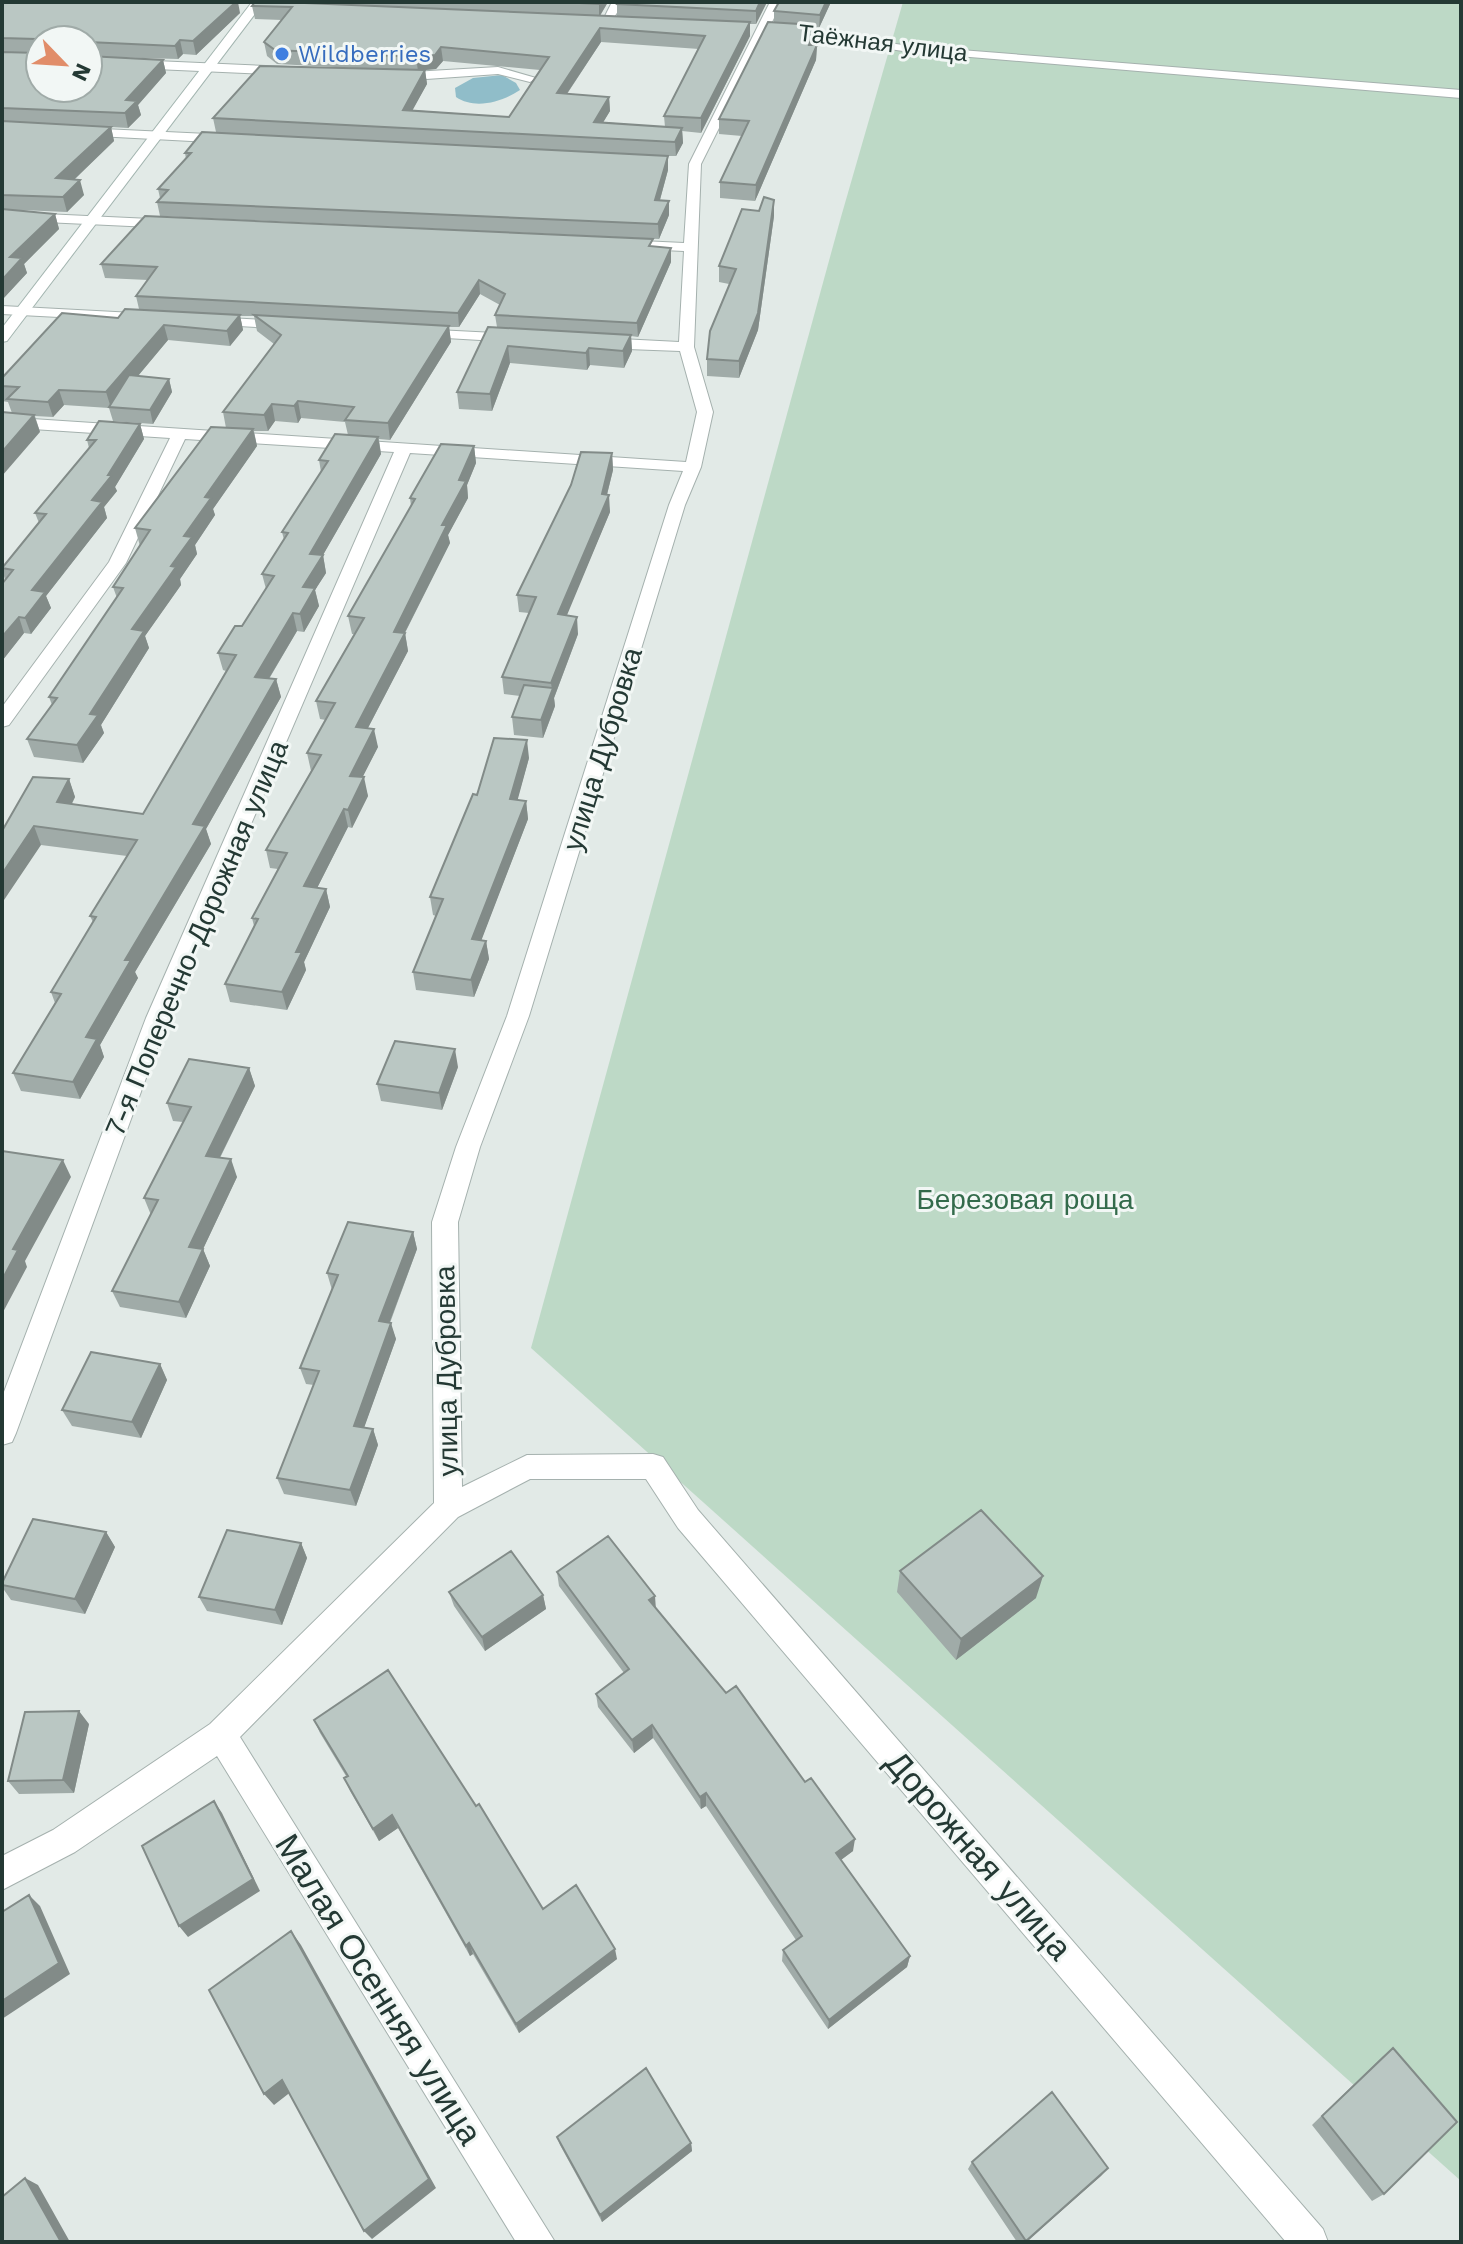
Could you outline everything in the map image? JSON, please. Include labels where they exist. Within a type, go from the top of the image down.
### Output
[{"type":"street","points":[[618,2],[597,25],[619,26]]},
{"type":"street","name":"улица Дубровка","points":[[448,1508],[445,1222],[468,1147],[518,1016],[677,505],[693,467],[705,412],[686,347],[695,164],[776,2]]},
{"type":"street","points":[[237,7],[261,6]]},
{"type":"street","points":[[2,338],[209,67],[261,6]]},
{"type":"street","name":"Таёжная улица","points":[[746,30],[762,29],[910,49],[1461,94]]},
{"type":"street","points":[[104,63],[311,72]]},
{"type":"street","points":[[388,76],[418,78],[489,70],[517,72],[530,78]]},
{"type":"street","points":[[64,131],[252,140]]},
{"type":"street","points":[[679,164],[695,164]]},
{"type":"street","points":[[2,216],[185,225]]},
{"type":"street","points":[[611,244],[689,247]]},
{"type":"street","points":[[2,310],[165,319]]},
{"type":"street","points":[[197,320],[307,327]]},
{"type":"street","points":[[402,332],[528,339]]},
{"type":"street","points":[[591,342],[686,347]]},
{"type":"street","points":[[2,422],[693,467]]},
{"type":"street","points":[[2,721],[117,563],[179,435]]},
{"type":"street","name":"7-я Поперечно-Дорожная улица","points":[[2,1433],[157,1018],[404,449]]},
{"type":"street","name":"Дорожная улица","points":[[448,1508],[527,1467],[653,1466],[688,1519],[1310,2242]]},
{"type":"street","points":[[2,1874],[64,1841],[221,1735],[448,1508]]},
{"type":"street","name":"Малая Осенняя улица","points":[[221,1735],[537,2242]]},
{"type":"green space","name":"Березовая роща","points":[[903,2],[1461,2],[1461,2181],[531,1348],[841,217]]},
{"type":"water","points":[[502,75],[516,83],[520,90],[505,98],[480,104],[456,97],[455,88],[473,78]]},
{"type":"building","points":[[2,2],[236,2],[193,41],[180,40],[175,46],[104,43],[104,24],[24,24],[24,39],[2,38]]},
{"type":"building","points":[[255,2],[750,22],[701,118],[664,116],[705,36],[600,28],[557,93],[609,97],[594,122],[682,128],[675,142],[213,118],[260,66],[425,70],[403,110],[509,117],[549,57],[441,47],[435,55],[416,57],[275,50],[264,42],[292,7],[252,6]]},
{"type":"building","points":[[559,2],[600,2],[599,4]]},
{"type":"building","points":[[618,2],[760,2],[756,11]]},
{"type":"building","points":[[779,2],[826,2],[820,15],[774,11]]},
{"type":"building","points":[[768,22],[815,25],[809,45],[817,45],[756,185],[720,182],[749,121],[719,119]]},
{"type":"building","points":[[2,52],[24,53],[24,104],[104,104],[104,57],[163,60],[126,100],[137,101],[125,113],[2,108]]},
{"type":"building","points":[[2,121],[111,127],[56,178],[80,180],[63,197],[2,195]]},
{"type":"building","points":[[202,132],[668,156],[655,200],[669,201],[658,224],[157,202],[168,190],[158,189],[191,153],[185,153]]},
{"type":"building","points":[[764,197],[774,200],[758,313],[739,361],[707,359],[710,331],[736,269],[719,266],[742,209],[759,211]]},
{"type":"building","points":[[2,209],[55,214],[10,257],[22,258],[2,280]]},
{"type":"building","points":[[145,216],[653,239],[649,246],[671,248],[637,323],[495,315],[505,294],[479,280],[458,313],[136,296],[157,267],[101,264]]},
{"type":"building","points":[[125,309],[240,315],[227,331],[164,325],[106,392],[59,390],[48,402],[7,399],[19,387],[2,386],[2,378],[62,313],[118,318]]},
{"type":"building","points":[[254,315],[449,326],[388,423],[345,420],[354,407],[298,401],[294,406],[272,404],[264,415],[223,412],[281,335]]},
{"type":"building","points":[[488,327],[631,335],[623,351],[589,348],[586,353],[508,346],[490,394],[457,392]]},
{"type":"building","points":[[129,375],[169,379],[150,410],[109,407]]},
{"type":"building","points":[[2,412],[34,415],[2,452]]},
{"type":"building","points":[[99,421],[140,424],[108,475],[112,475],[92,500],[102,502],[32,590],[45,592],[25,618],[19,617],[2,637],[2,584],[13,570],[2,568],[46,514],[35,513],[96,440],[87,440]]},
{"type":"building","points":[[211,427],[253,429],[205,497],[211,498],[184,536],[192,537],[171,566],[176,567],[132,629],[144,631],[90,714],[98,715],[77,745],[27,739],[57,698],[49,697],[123,588],[113,587],[150,530],[135,528]]},
{"type":"building","points":[[335,434],[378,437],[310,554],[323,555],[303,587],[315,588],[300,614],[293,613],[255,677],[276,679],[193,824],[205,826],[125,960],[131,960],[86,1037],[97,1039],[73,1082],[13,1073],[61,994],[51,992],[96,917],[90,916],[137,840],[34,826],[2,874],[2,831],[33,777],[69,779],[57,802],[143,814],[236,655],[218,653],[235,626],[242,626],[274,576],[262,574],[288,533],[282,532],[328,461],[319,460]]},
{"type":"building","points":[[441,444],[474,446],[459,480],[466,481],[442,525],[447,525],[394,632],[405,633],[356,727],[374,729],[350,776],[364,777],[304,886],[326,889],[296,952],[302,952],[282,992],[225,984],[258,919],[252,918],[287,853],[266,850],[321,755],[307,753],[335,703],[316,701],[364,618],[348,616],[415,499],[410,498]]},
{"type":"building","points":[[581,452],[612,453],[602,494],[609,495],[558,614],[577,617],[551,683],[502,677],[536,597],[517,595],[571,485]]},
{"type":"building","points":[[524,685],[553,688],[541,720],[512,717]]},
{"type":"building","points":[[494,738],[527,740],[510,799],[526,801],[472,939],[486,941],[471,980],[413,972],[443,899],[430,897],[473,794],[477,795]]},
{"type":"building","points":[[395,1041],[455,1049],[439,1093],[377,1084]]},
{"type":"building","points":[[189,1059],[249,1068],[206,1156],[231,1159],[189,1247],[203,1249],[179,1302],[112,1291],[158,1200],[144,1198],[191,1107],[167,1103]]},
{"type":"building","points":[[2,1151],[63,1160],[13,1249],[18,1250],[2,1280]]},
{"type":"building","points":[[348,1222],[413,1232],[379,1321],[391,1323],[354,1426],[373,1429],[350,1490],[277,1478],[319,1371],[300,1368],[338,1275],[327,1273]]},
{"type":"building","points":[[91,1352],[160,1364],[132,1422],[62,1410]]},
{"type":"building","points":[[981,1510],[1043,1576],[961,1639],[900,1571]]},
{"type":"building","points":[[33,1519],[106,1532],[75,1599],[2,1585]]},
{"type":"building","points":[[227,1530],[301,1543],[275,1610],[199,1597]]},
{"type":"building","points":[[608,1536],[655,1596],[649,1600],[726,1693],[736,1686],[805,1782],[811,1778],[855,1839],[836,1853],[910,1956],[829,2020],[783,1950],[802,1936],[706,1793],[700,1797],[652,1725],[632,1740],[596,1694],[629,1669],[557,1572]]},
{"type":"building","points":[[511,1551],[543,1595],[482,1637],[449,1592]]},
{"type":"building","points":[[388,1670],[476,1806],[479,1804],[543,1909],[576,1885],[615,1949],[516,2024],[469,1943],[466,1946],[392,1815],[373,1829],[344,1778],[348,1776],[314,1720]]},
{"type":"building","points":[[79,1711],[63,1780],[8,1781],[25,1712]]},
{"type":"building","points":[[214,1801],[253,1879],[179,1926],[142,1846]]},
{"type":"building","points":[[29,1895],[59,1963],[2,2001],[2,1912]]},
{"type":"building","points":[[291,1931],[429,2179],[364,2231],[282,2080],[264,2094],[209,1990]]},
{"type":"building","points":[[1393,2048],[1457,2122],[1384,2194],[1322,2116]]},
{"type":"building","points":[[646,2068],[691,2143],[600,2215],[557,2137]]},
{"type":"building","points":[[1052,2092],[1108,2168],[1026,2241],[972,2162]]},
{"type":"building","points":[[25,2178],[61,2242],[2,2242],[2,2197]]},
{"type":"place","name":"Wildberries","points":[[282,54]]}]
